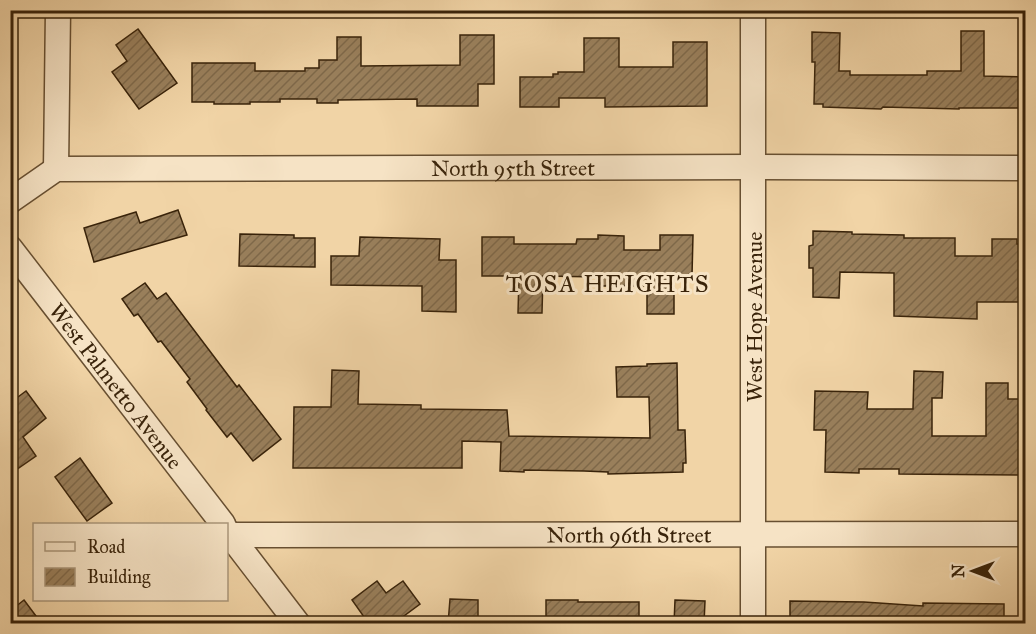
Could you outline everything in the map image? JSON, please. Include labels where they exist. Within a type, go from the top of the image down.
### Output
[{"type":"street","points":[[10,201],[56,169],[58,10]]},
{"type":"street","name":"West Hope Avenue","points":[[753,10],[753,624]]},
{"type":"street","name":"North 95th Street","points":[[56,169],[1026,168]]},
{"type":"street","name":"West Palmetto Avenue","points":[[10,248],[222,523]]},
{"type":"street","name":"North 96th Street","points":[[228,530],[1026,534]]},
{"type":"street","name":"West Palmetto Avenue","points":[[228,531],[298,624]]},
{"type":"building","points":[[138,29],[177,83],[139,109],[112,72],[127,61],[116,45]]},
{"type":"building","points":[[961,31],[984,31],[984,76],[1026,77],[1026,108],[883,107],[881,109],[823,107],[823,104],[814,104],[815,62],[812,62],[812,32],[840,33],[839,71],[850,71],[850,75],[927,75],[927,71],[961,71]]},
{"type":"building","points":[[460,35],[494,35],[494,84],[478,84],[478,106],[417,106],[417,99],[338,100],[338,103],[317,103],[317,99],[280,99],[280,102],[250,102],[250,104],[192,102],[192,63],[255,63],[255,71],[305,71],[305,68],[319,68],[319,60],[337,60],[337,37],[361,37],[361,66],[460,65]]},
{"type":"building","points":[[584,38],[619,38],[619,67],[673,67],[673,42],[707,42],[707,106],[605,107],[605,98],[559,98],[559,107],[520,107],[520,77],[553,77],[553,74],[558,74],[558,72],[584,72]]},
{"type":"building","points":[[178,210],[187,235],[94,262],[84,228],[136,212],[140,223]]},
{"type":"building","points":[[813,231],[904,235],[904,238],[955,238],[955,256],[992,256],[992,239],[1017,239],[1017,244],[1026,244],[1026,302],[977,302],[977,319],[894,316],[894,273],[840,272],[839,298],[813,297],[813,268],[809,268],[809,246],[813,245]]},
{"type":"building","points":[[240,234],[294,235],[294,238],[315,238],[315,267],[239,266]]},
{"type":"building","points":[[598,235],[624,236],[624,250],[660,250],[660,235],[693,235],[692,276],[674,276],[674,314],[647,314],[647,286],[600,286],[600,277],[543,276],[542,313],[518,313],[519,276],[482,276],[482,237],[514,237],[514,244],[576,244],[577,239],[598,239]]},
{"type":"building","points":[[360,237],[440,239],[439,260],[456,260],[456,312],[422,311],[422,286],[331,285],[331,256],[359,256]]},
{"type":"building","points":[[145,283],[157,299],[166,293],[237,387],[239,385],[281,439],[253,461],[231,433],[227,437],[187,382],[190,379],[161,341],[158,342],[138,314],[134,316],[122,299]]},
{"type":"building","points":[[677,363],[678,430],[685,430],[686,463],[683,463],[683,472],[608,474],[608,472],[584,471],[500,471],[501,442],[462,441],[462,468],[293,468],[294,407],[331,407],[332,370],[359,371],[358,404],[421,405],[421,409],[507,410],[509,436],[650,438],[649,397],[617,397],[616,367]]},
{"type":"building","points":[[914,371],[943,372],[942,398],[932,398],[932,436],[986,436],[986,383],[1008,383],[1008,399],[1026,399],[1026,475],[899,474],[899,469],[859,469],[859,473],[825,472],[826,430],[814,430],[815,391],[868,392],[867,409],[913,409]]},
{"type":"building","points":[[26,391],[46,418],[23,437],[36,456],[10,474],[10,403]]},
{"type":"building","points":[[80,458],[112,503],[87,521],[55,477]]},
{"type":"building","points":[[377,581],[386,593],[403,581],[420,604],[393,624],[369,624],[352,600]]},
{"type":"building","points":[[450,599],[478,600],[478,624],[448,624]]},
{"type":"building","points":[[24,600],[42,624],[10,624],[10,611]]},
{"type":"building","points":[[546,600],[639,602],[639,624],[546,624]]},
{"type":"building","points":[[675,600],[705,601],[704,624],[674,624]]},
{"type":"building","points":[[790,601],[923,606],[923,603],[1004,604],[1004,624],[790,624]]},
{"type":"district","name":"TOSA HEIGHTS","points":[[608,284]]}]
